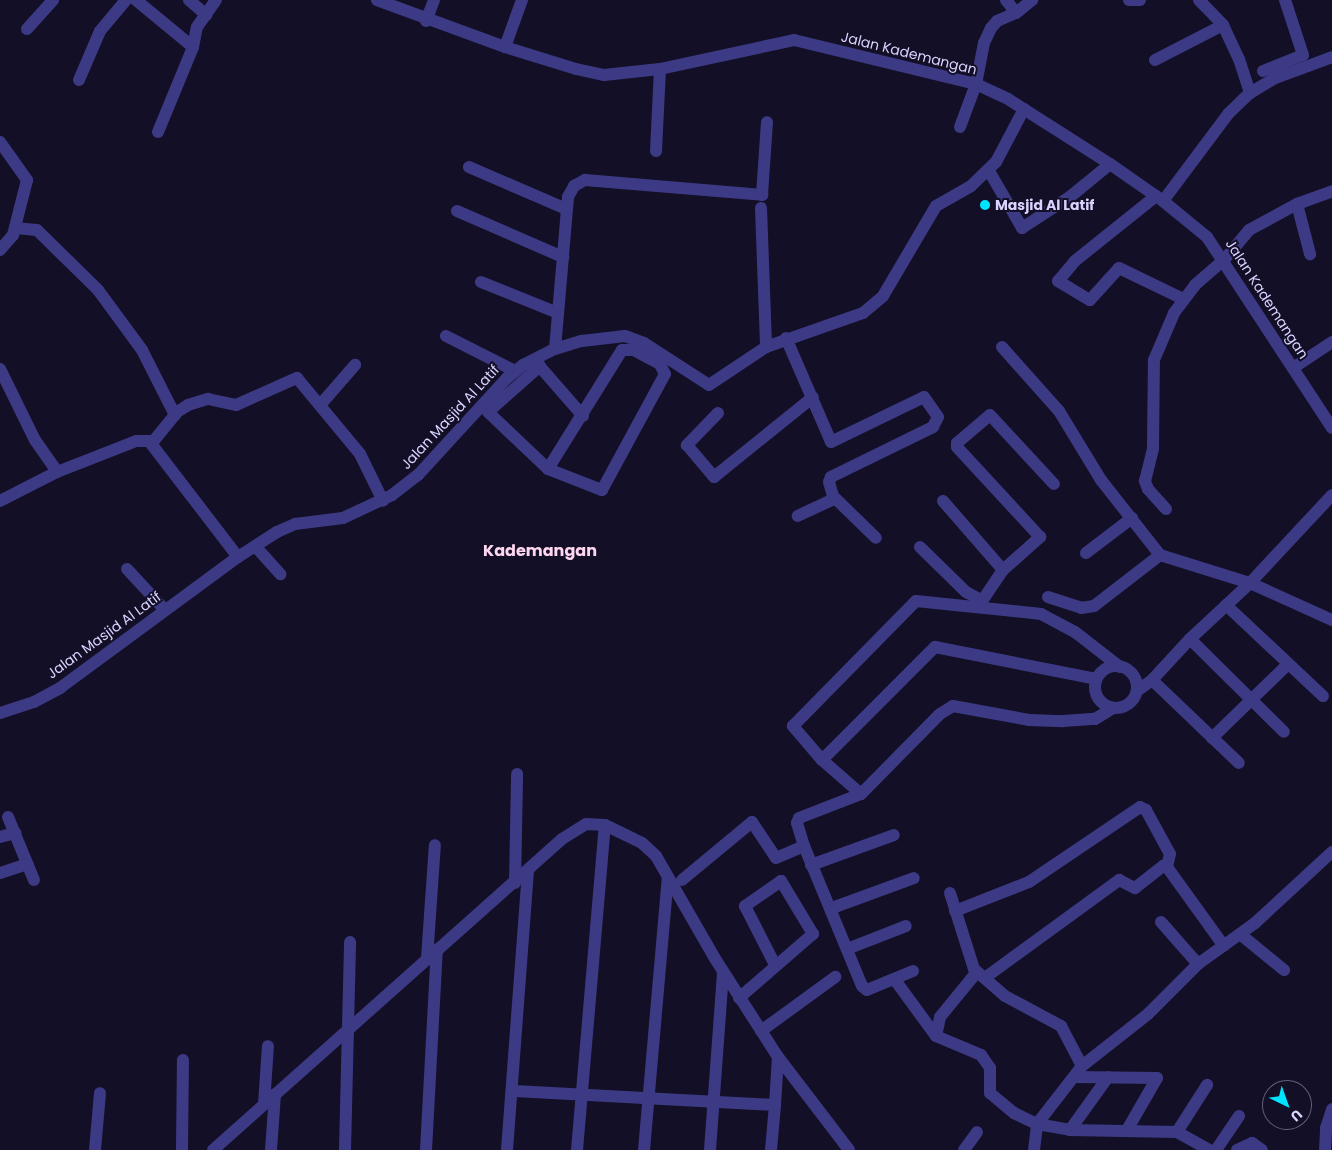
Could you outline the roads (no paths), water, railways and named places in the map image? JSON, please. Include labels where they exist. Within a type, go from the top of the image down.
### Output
[{"type":"street","points":[[27,29],[53,0]]},
{"type":"street","points":[[79,80],[100,31],[126,0]]},
{"type":"street","points":[[136,0],[193,47]]},
{"type":"street","points":[[189,0],[206,15]]},
{"type":"street","points":[[158,132],[193,47],[197,28],[216,0]]},
{"type":"street","name":"Jalan Kademangan","points":[[377,0],[426,21],[576,70],[604,75],[660,69],[794,40],[976,84],[1024,109],[1110,164],[1159,198],[1207,237],[1224,260],[1332,428]]},
{"type":"street","points":[[426,21],[434,0]]},
{"type":"street","points":[[505,46],[522,0]]},
{"type":"street","points":[[1006,0],[1016,13]]},
{"type":"street","points":[[960,127],[976,84],[984,43],[991,28],[997,21],[1016,13],[1032,0]]},
{"type":"street","points":[[1129,0],[1140,0]]},
{"type":"street","points":[[1199,0],[1223,26],[1239,59],[1250,93]]},
{"type":"street","points":[[1263,71],[1303,54],[1285,0]]},
{"type":"street","points":[[1155,60],[1223,26]]},
{"type":"street","points":[[1183,299],[1119,268],[1090,300],[1058,282],[1075,261],[1159,198],[1228,114],[1250,93],[1273,79],[1332,57]]},
{"type":"street","points":[[656,151],[660,69]]},
{"type":"street","name":"Jalan Masjid Al Latif","points":[[0,713],[34,702],[60,688],[255,546],[295,524],[343,518],[382,501],[418,475],[515,371],[537,362],[555,349],[582,341],[625,336],[644,343],[708,385],[766,347],[786,338],[858,315],[876,304],[936,206],[989,171],[1024,109]]},
{"type":"street","points":[[555,349],[566,210],[571,190],[585,180],[762,194],[767,122]]},
{"type":"street","points":[[0,142],[27,177],[25,197],[15,228],[0,250]]},
{"type":"street","points":[[989,171],[1022,228],[1072,196],[1110,164]]},
{"type":"street","points":[[469,167],[566,210]]},
{"type":"street","points":[[1166,509],[1148,489],[1145,481],[1152,448],[1153,379],[1160,341],[1183,299],[1224,260],[1248,230],[1297,204],[1332,191]]},
{"type":"street","points":[[1297,204],[1310,254]]},
{"type":"street","points":[[761,208],[766,347]]},
{"type":"street","points":[[457,210],[563,257]]},
{"type":"street","points":[[15,228],[37,230],[98,290],[142,350],[175,415]]},
{"type":"street","points":[[482,282],[558,313]]},
{"type":"street","points":[[446,336],[515,371]]},
{"type":"street","points":[[786,338],[832,442],[924,396],[938,417],[933,427],[831,477],[829,482],[835,498],[876,538]]},
{"type":"street","points":[[1293,368],[1332,342]]},
{"type":"street","points":[[1002,347],[1059,411],[1095,472],[1160,555],[1250,583],[1329,615]]},
{"type":"street","points":[[548,469],[583,416],[624,349],[634,350],[663,368],[663,382],[602,490],[548,469],[488,412],[537,362],[583,416]]},
{"type":"street","points":[[321,404],[354,365]]},
{"type":"street","points":[[0,369],[35,440],[57,472]]},
{"type":"street","points":[[152,443],[175,415],[188,405],[208,399],[236,405],[297,378],[321,404],[365,462],[382,501]]},
{"type":"street","points":[[718,413],[687,446],[714,477],[813,397]]},
{"type":"street","points":[[980,603],[1003,570],[1040,537],[957,447],[957,443],[990,415],[1054,484]]},
{"type":"street","points":[[0,501],[57,472],[136,441],[152,443],[238,557]]},
{"type":"street","points":[[913,972],[896,980],[864,989],[832,908],[811,865],[797,823],[799,818],[861,794],[940,714],[954,706],[1029,720],[1063,721],[1095,719],[1113,708],[1128,704],[1137,691],[1152,680],[1190,639],[1250,583],[1332,495]]},
{"type":"street","points":[[798,516],[835,498]]},
{"type":"street","points":[[942,501],[1003,570]]},
{"type":"street","points":[[1086,553],[1132,518]]},
{"type":"street","points":[[255,546],[280,574]]},
{"type":"street","points":[[920,547],[966,592],[980,603]]},
{"type":"street","points":[[1048,597],[1081,608],[1094,606],[1160,555]]},
{"type":"street","points":[[127,569],[165,610]]},
{"type":"street","points":[[861,794],[822,760],[793,725],[905,609],[918,600],[980,603],[1051,618],[1132,674],[1137,691]]},
{"type":"street","points":[[1226,605],[1323,696]]},
{"type":"street","points":[[1190,639],[1284,732]]},
{"type":"street","points":[[822,760],[935,647],[1096,679]]},
{"type":"street","points":[[1212,738],[1288,664]]},
{"type":"street","points":[[1113,708],[1097,698],[1096,679],[1106,668],[1120,667]]},
{"type":"street","points":[[1152,680],[1239,763]]},
{"type":"street","points":[[515,883],[517,774]]},
{"type":"street","points":[[955,911],[1029,882],[1140,807],[1146,810],[1170,854],[1167,867],[1224,946]]},
{"type":"street","points":[[8,817],[34,880]]},
{"type":"street","points":[[682,880],[752,822],[776,858],[804,846]]},
{"type":"street","points":[[213,1150],[437,949],[579,827],[589,823],[605,825],[649,848],[739,998],[778,1057],[849,1150]]},
{"type":"street","points":[[577,1150],[605,825]]},
{"type":"street","points":[[0,837],[15,833]]},
{"type":"street","points":[[811,865],[894,835]]},
{"type":"street","points":[[427,958],[435,845]]},
{"type":"street","points":[[1035,1136],[1082,1066],[1148,1014],[1198,964],[1240,934],[1332,852]]},
{"type":"street","points":[[0,873],[28,864]]},
{"type":"street","points":[[936,1036],[940,1017],[981,975],[1119,880],[1135,888],[1158,868],[1167,867]]},
{"type":"street","points":[[507,1150],[514,1091],[528,871]]},
{"type":"street","points":[[644,1150],[668,877]]},
{"type":"street","points":[[832,908],[914,878]]},
{"type":"street","points":[[739,998],[813,934],[781,881],[745,906],[775,965]]},
{"type":"street","points":[[950,893],[955,911],[981,975],[1005,996],[1060,1026],[1082,1066]]},
{"type":"street","points":[[1161,922],[1198,964]]},
{"type":"street","points":[[847,949],[906,926]]},
{"type":"street","points":[[1240,934],[1284,970]]},
{"type":"street","points":[[345,1150],[350,942]]},
{"type":"street","points":[[426,1150],[437,949]]},
{"type":"street","points":[[710,1150],[723,972]]},
{"type":"street","points":[[761,1031],[836,977]]},
{"type":"street","points":[[896,980],[936,1036],[981,1055],[990,1068],[988,1087],[994,1099],[1035,1136]]},
{"type":"street","points":[[264,1104],[268,1046]]},
{"type":"street","points":[[771,1150],[778,1057]]},
{"type":"street","points":[[182,1150],[183,1060]]},
{"type":"street","points":[[1074,1077],[1156,1078],[1127,1130]]},
{"type":"street","points":[[1070,1130],[1108,1077]]},
{"type":"street","points":[[1177,1132],[1207,1085]]},
{"type":"street","points":[[514,1091],[648,1100],[775,1105]]},
{"type":"street","points":[[96,1150],[100,1093]]},
{"type":"street","points":[[271,1150],[275,1094]]},
{"type":"street","points":[[1325,1150],[1326,1128],[1332,1109]]},
{"type":"street","points":[[1216,1150],[1239,1116]]},
{"type":"street","points":[[1035,1136],[1070,1130],[1177,1132],[1210,1150]]},
{"type":"street","points":[[964,1150],[977,1132]]},
{"type":"street","points":[[835,1150],[836,1133]]},
{"type":"street","points":[[1237,1150],[1252,1143],[1262,1150]]},
{"type":"place","name":"Masjid Al Latif","points":[[985,205]]},
{"type":"district","name":"Kademangan","points":[[540,551]]}]
